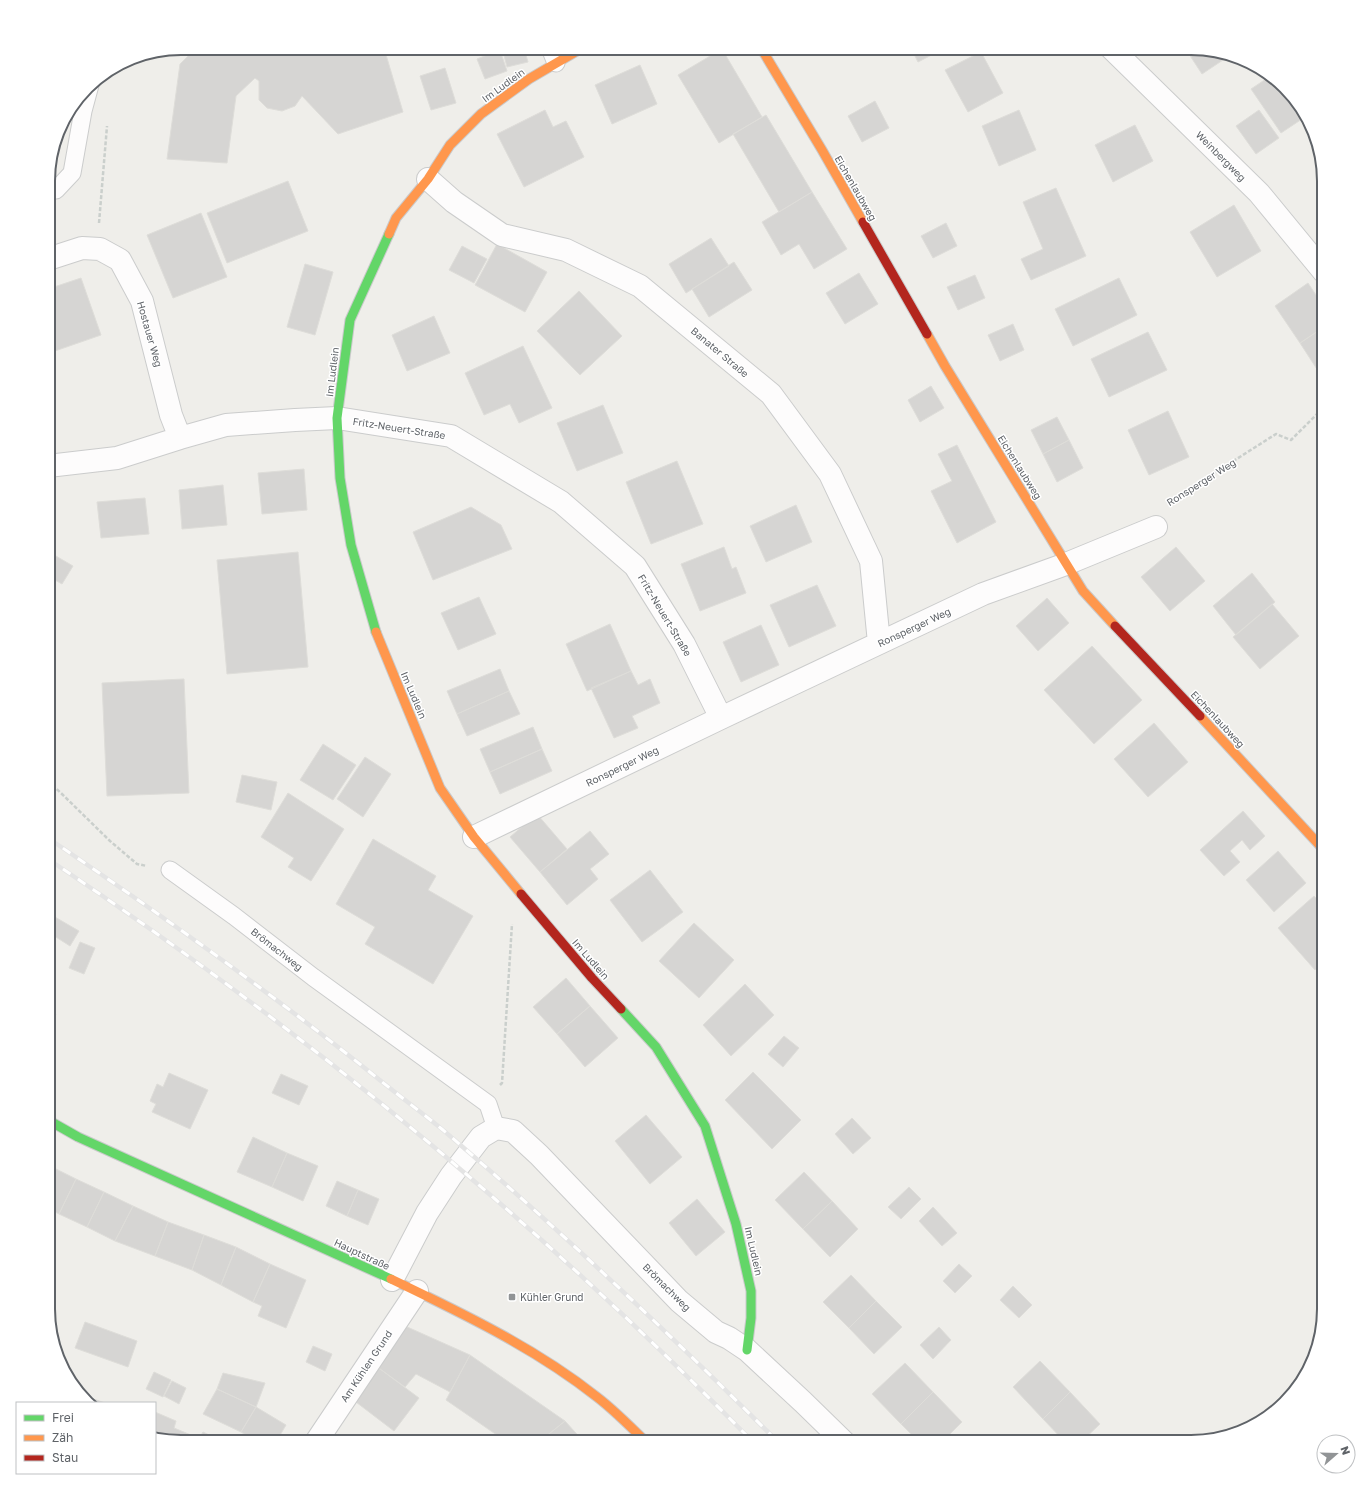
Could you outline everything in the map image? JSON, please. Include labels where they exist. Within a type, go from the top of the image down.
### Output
[{"type":"street","name":"Eichenlaubweg","points":[[766,55],[945,366],[1083,591],[1317,842]]},
{"type":"street","name":"Weinbergweg","points":[[1118,55],[1259,193],[1317,263]]},
{"type":"street","name":"Im Ludlein","points":[[553,56],[529,79],[481,114],[450,145],[428,179],[396,218],[350,320],[337,418],[342,493],[351,545],[372,626],[440,788],[474,837],[514,885],[592,978],[656,1047],[705,1126],[736,1224],[751,1291],[751,1318],[747,1350]]},
{"type":"street","name":"Banater Straße","points":[[428,179],[454,202],[502,236],[566,250],[640,286],[772,394],[830,474],[870,561],[879,643]]},
{"type":"street","name":"Hostauer Weg","points":[[55,257],[82,248],[100,249],[120,260],[142,301],[171,415],[180,438]]},
{"type":"street","name":"Fritz-Neuert-Straße","points":[[55,465],[117,458],[226,425],[337,418],[451,436],[561,502],[635,566],[684,644],[721,718]]},
{"type":"street","name":"Ronsperger Weg","points":[[474,837],[983,594],[1066,564],[1156,527]]},
{"type":"street","name":"Hauptstraße","points":[[55,1124],[78,1137],[417,1291],[502,1336],[545,1361],[588,1390],[639,1435]]},
{"type":"street","name":"Brömachweg","points":[[496,1128],[513,1131],[539,1155],[679,1301],[716,1332],[729,1338],[747,1350],[837,1435]]},
{"type":"street","points":[[392,1280],[427,1213],[451,1176],[481,1137],[496,1128]]},
{"type":"street","name":"Am Kühlen Grund","points":[[321,1435],[417,1291]]},
{"type":"lane","points":[[56,190],[72,173],[87,97]]},
{"type":"lane","name":"Brömachweg","points":[[170,870],[234,916],[313,977],[488,1104]]},
{"type":"lane","points":[[488,1104],[496,1128]]},
{"type":"path","points":[[94,249],[101,216],[107,124]]},
{"type":"path","name":"Ronsperger Weg","points":[[1156,527],[1150,514],[1276,434],[1292,440],[1317,414]]},
{"type":"path","points":[[55,788],[110,842],[137,864],[170,870]]},
{"type":"path","points":[[488,1104],[502,1083],[514,885]]},
{"type":"building","points":[[189,55],[386,55],[403,112],[338,134],[302,96],[295,106],[282,111],[267,108],[259,100],[259,81],[255,78],[236,96],[227,163],[167,159],[180,64]]},
{"type":"building","points":[[487,55],[502,55],[507,71],[485,79],[477,59]]},
{"type":"building","points":[[504,55],[526,55],[528,62],[507,67]]},
{"type":"building","points":[[712,55],[726,55],[762,117],[719,143],[678,75]]},
{"type":"building","points":[[914,55],[932,55],[918,62]]},
{"type":"building","points":[[975,55],[983,55],[1003,93],[968,112],[945,70]]},
{"type":"building","points":[[1190,55],[1215,57],[1224,59],[1202,74]]},
{"type":"building","points":[[640,65],[657,104],[612,124],[595,85]]},
{"type":"building","points":[[445,68],[456,103],[431,110],[420,76]]},
{"type":"building","points":[[1265,79],[1291,104],[1301,120],[1281,133],[1251,89]]},
{"type":"building","points":[[875,101],[889,128],[862,142],[848,116]]},
{"type":"building","points":[[545,110],[553,127],[566,121],[584,157],[524,187],[497,134]]},
{"type":"building","points":[[1019,110],[1036,150],[999,166],[982,126]]},
{"type":"building","points":[[1259,110],[1279,138],[1256,154],[1236,126]]},
{"type":"building","points":[[766,115],[812,192],[779,212],[733,134]]},
{"type":"building","points":[[1135,125],[1153,161],[1113,182],[1095,145]]},
{"type":"building","points":[[288,181],[308,231],[227,263],[207,213]]},
{"type":"building","points":[[1056,188],[1086,256],[1031,280],[1021,259],[1043,249],[1023,202]]},
{"type":"building","points":[[812,192],[847,249],[814,269],[799,244],[781,255],[762,222]]},
{"type":"building","points":[[1234,205],[1261,251],[1217,277],[1190,232]]},
{"type":"building","points":[[201,213],[227,277],[173,298],[147,235]]},
{"type":"building","points":[[946,223],[957,246],[933,258],[921,236]]},
{"type":"building","points":[[711,238],[729,266],[686,293],[669,264]]},
{"type":"building","points":[[497,244],[547,272],[525,312],[475,285]]},
{"type":"building","points":[[462,246],[487,259],[474,283],[449,270]]},
{"type":"building","points":[[734,262],[752,290],[709,317],[692,289]]},
{"type":"building","points":[[305,264],[333,272],[315,335],[287,327]]},
{"type":"building","points":[[859,273],[878,304],[845,324],[826,293]]},
{"type":"building","points":[[975,275],[985,298],[958,310],[947,287]]},
{"type":"building","points":[[81,278],[101,335],[55,351],[55,287]]},
{"type":"building","points":[[1119,278],[1137,315],[1073,346],[1055,309]]},
{"type":"building","points":[[1308,283],[1317,296],[1317,332],[1300,343],[1275,306]]},
{"type":"building","points":[[579,291],[622,336],[580,375],[537,331]]},
{"type":"building","points":[[434,316],[450,353],[407,371],[392,335]]},
{"type":"building","points":[[1013,324],[1024,350],[1000,361],[988,335]]},
{"type":"building","points":[[1148,332],[1167,370],[1109,397],[1091,359]]},
{"type":"building","points":[[1317,332],[1317,369],[1300,343]]},
{"type":"building","points":[[523,346],[552,408],[519,423],[510,404],[484,415],[465,373]]},
{"type":"building","points":[[931,386],[944,408],[920,422],[908,400]]},
{"type":"building","points":[[603,405],[623,453],[577,471],[557,423]]},
{"type":"building","points":[[1168,411],[1189,457],[1149,475],[1128,430]]},
{"type":"building","points":[[1057,417],[1069,440],[1043,454],[1031,430]]},
{"type":"building","points":[[1069,440],[1083,468],[1057,482],[1043,454]]},
{"type":"building","points":[[957,445],[996,522],[957,543],[931,491],[952,481],[938,454]]},
{"type":"building","points":[[677,461],[703,524],[651,544],[626,482]]},
{"type":"building","points":[[304,469],[307,510],[262,514],[258,473]]},
{"type":"building","points":[[223,485],[227,525],[182,529],[179,490]]},
{"type":"building","points":[[145,498],[149,534],[101,538],[97,502]]},
{"type":"building","points":[[796,505],[812,542],[766,562],[750,526]]},
{"type":"building","points":[[471,507],[501,525],[512,549],[433,580],[413,532]]},
{"type":"building","points":[[724,547],[732,569],[736,567],[746,593],[700,611],[681,564]]},
{"type":"building","points":[[1176,547],[1205,581],[1170,611],[1141,577]]},
{"type":"building","points":[[298,552],[308,667],[227,674],[217,560]]},
{"type":"building","points":[[55,556],[73,566],[62,584],[55,580]]},
{"type":"building","points":[[1252,573],[1275,602],[1236,635],[1213,606]]},
{"type":"building","points":[[817,585],[836,626],[789,647],[770,605]]},
{"type":"building","points":[[479,597],[496,634],[458,650],[441,613]]},
{"type":"building","points":[[1047,598],[1069,623],[1038,651],[1016,626]]},
{"type":"building","points":[[1272,604],[1299,636],[1260,669],[1233,637]]},
{"type":"building","points":[[610,624],[631,671],[587,691],[566,644]]},
{"type":"building","points":[[761,625],[779,665],[741,682],[723,642]]},
{"type":"building","points":[[1092,646],[1142,700],[1094,744],[1044,690]]},
{"type":"building","points":[[500,669],[509,691],[457,714],[447,691]]},
{"type":"building","points":[[631,671],[638,685],[650,679],[660,703],[632,716],[638,728],[614,738],[591,688]]},
{"type":"building","points":[[184,679],[189,793],[107,796],[102,683]]},
{"type":"building","points":[[509,691],[520,714],[467,736],[457,714]]},
{"type":"building","points":[[1154,723],[1188,762],[1148,797],[1114,759]]},
{"type":"building","points":[[533,727],[542,749],[490,772],[480,749]]},
{"type":"building","points":[[323,744],[356,765],[333,800],[300,780]]},
{"type":"building","points":[[542,749],[552,771],[500,794],[490,772]]},
{"type":"building","points":[[365,757],[391,774],[363,817],[337,799]]},
{"type":"building","points":[[242,775],[277,782],[271,810],[236,802]]},
{"type":"building","points":[[288,793],[344,829],[311,881],[288,867],[294,858],[261,837]]},
{"type":"building","points":[[1243,811],[1265,836],[1250,850],[1242,840],[1230,851],[1240,862],[1224,876],[1200,850]]},
{"type":"building","points":[[537,814],[567,849],[540,872],[510,837]]},
{"type":"building","points":[[590,831],[609,854],[590,869],[598,879],[567,905],[540,872]]},
{"type":"building","points":[[373,839],[436,876],[428,890],[473,916],[433,984],[365,944],[375,927],[336,904]]},
{"type":"building","points":[[1278,851],[1306,883],[1274,912],[1246,880]]},
{"type":"building","points":[[650,870],[683,912],[642,942],[610,900]]},
{"type":"building","points":[[1314,896],[1317,899],[1317,968],[1315,970],[1278,928]]},
{"type":"building","points":[[55,917],[79,931],[70,946],[55,936]]},
{"type":"building","points":[[694,923],[734,960],[699,998],[659,961]]},
{"type":"building","points":[[80,942],[95,948],[84,974],[69,968]]},
{"type":"building","points":[[566,978],[590,1006],[557,1034],[533,1007]]},
{"type":"building","points":[[745,984],[774,1015],[731,1056],[703,1025]]},
{"type":"building","points":[[590,1006],[618,1038],[585,1067],[557,1034]]},
{"type":"building","points":[[784,1036],[799,1048],[783,1067],[768,1054]]},
{"type":"building","points":[[753,1072],[801,1120],[772,1149],[725,1100]]},
{"type":"building","points":[[169,1073],[208,1090],[190,1129],[152,1112],[156,1104],[150,1101],[157,1084],[163,1087]]},
{"type":"building","points":[[281,1074],[308,1086],[299,1105],[272,1093]]},
{"type":"building","points":[[646,1115],[682,1157],[650,1184],[615,1141]]},
{"type":"building","points":[[852,1118],[871,1138],[853,1154],[835,1134]]},
{"type":"building","points":[[253,1137],[287,1153],[272,1187],[237,1172]]},
{"type":"building","points":[[287,1153],[318,1166],[303,1201],[272,1187]]},
{"type":"building","points":[[55,1168],[76,1179],[59,1214],[55,1212]]},
{"type":"building","points":[[804,1172],[832,1201],[803,1229],[775,1200]]},
{"type":"building","points":[[76,1179],[104,1192],[87,1227],[59,1214]]},
{"type":"building","points":[[337,1181],[358,1190],[347,1216],[326,1206]]},
{"type":"building","points":[[909,1187],[921,1199],[901,1219],[888,1207]]},
{"type":"building","points":[[358,1190],[379,1199],[368,1225],[347,1216]]},
{"type":"building","points":[[104,1192],[133,1206],[115,1241],[87,1227]]},
{"type":"building","points":[[697,1199],[725,1232],[696,1256],[669,1223]]},
{"type":"building","points":[[832,1201],[858,1229],[830,1257],[803,1229]]},
{"type":"building","points":[[133,1206],[168,1222],[155,1256],[115,1241]]},
{"type":"building","points":[[933,1207],[957,1233],[942,1246],[919,1221]]},
{"type":"building","points":[[168,1222],[204,1235],[192,1270],[155,1256]]},
{"type":"building","points":[[204,1235],[236,1247],[221,1285],[192,1270]]},
{"type":"building","points":[[236,1247],[270,1264],[253,1302],[221,1285]]},
{"type":"building","points":[[270,1264],[306,1280],[286,1328],[258,1316],[262,1306],[253,1302]]},
{"type":"building","points":[[959,1264],[972,1276],[955,1293],[943,1281]]},
{"type":"building","points":[[851,1275],[876,1301],[849,1328],[823,1302]]},
{"type":"building","points":[[1013,1286],[1032,1305],[1019,1318],[1000,1300]]},
{"type":"building","points":[[876,1301],[902,1327],[874,1354],[849,1328]]},
{"type":"building","points":[[85,1322],[137,1341],[128,1367],[75,1348]]},
{"type":"building","points":[[405,1326],[470,1355],[450,1392],[416,1374],[405,1387],[376,1366]]},
{"type":"building","points":[[939,1327],[951,1340],[933,1359],[920,1345]]},
{"type":"building","points":[[313,1346],[332,1354],[325,1371],[306,1362]]},
{"type":"building","points":[[470,1355],[565,1421],[548,1435],[497,1435],[446,1400]]},
{"type":"building","points":[[1040,1361],[1070,1392],[1043,1419],[1013,1387]]},
{"type":"building","points":[[905,1363],[933,1392],[901,1424],[872,1394]]},
{"type":"building","points":[[376,1366],[419,1398],[394,1431],[352,1399]]},
{"type":"building","points":[[154,1372],[171,1380],[163,1397],[146,1389]]},
{"type":"building","points":[[223,1373],[265,1383],[256,1407],[217,1389]]},
{"type":"building","points":[[172,1381],[186,1388],[179,1404],[164,1396]]},
{"type":"building","points":[[217,1389],[256,1407],[241,1432],[203,1414]]},
{"type":"building","points":[[933,1392],[962,1422],[949,1435],[912,1435],[901,1424]]},
{"type":"building","points":[[1070,1392],[1100,1424],[1088,1435],[1058,1435],[1043,1419]]},
{"type":"building","points":[[93,1399],[102,1402],[96,1402]]},
{"type":"building","points":[[256,1407],[286,1425],[280,1435],[246,1435],[241,1432]]},
{"type":"building","points":[[156,1412],[176,1421],[174,1428],[191,1435],[156,1432]]},
{"type":"building","points":[[565,1421],[578,1435],[548,1435]]},
{"type":"building","points":[[203,1432],[209,1435],[201,1435]]},
{"type":"railway","points":[[55,843],[132,895],[296,1014],[443,1130],[529,1205],[614,1283],[771,1435]]},
{"type":"railway","points":[[55,864],[221,980],[333,1065],[442,1153],[594,1288],[690,1379],[746,1435]]},
{"type":"traffic: fast","points":[[376,632],[351,545],[340,478],[337,418],[350,320],[389,234]]},
{"type":"traffic: fast","points":[[621,1009],[656,1047],[705,1126],[736,1224],[751,1291],[751,1318],[747,1350]]},
{"type":"traffic: fast","points":[[55,1124],[78,1137],[391,1279]]},
{"type":"traffic: slow","points":[[389,234],[396,218],[428,179],[450,145],[481,114],[529,79],[570,55]]},
{"type":"traffic: slow","points":[[765,55],[863,222]]},
{"type":"traffic: slow","points":[[927,334],[945,366],[1083,591],[1115,626]]},
{"type":"traffic: slow","points":[[376,632],[440,788],[474,837],[521,894]]},
{"type":"traffic: slow","points":[[1200,716],[1317,842]]},
{"type":"traffic: slow","points":[[391,1279],[471,1318],[549,1363],[603,1402],[639,1435]]},
{"type":"traffic: jam","points":[[863,222],[927,334]]},
{"type":"traffic: jam","points":[[1115,626],[1200,716]]},
{"type":"traffic: jam","points":[[521,894],[592,978],[621,1009]]},
{"type":"place","name":"Kühler Grund","points":[[512,1297]]}]
